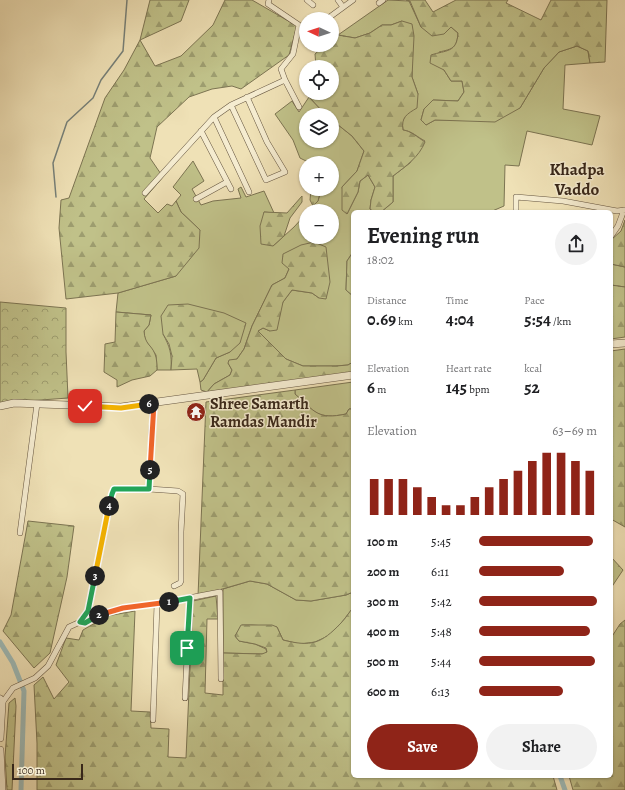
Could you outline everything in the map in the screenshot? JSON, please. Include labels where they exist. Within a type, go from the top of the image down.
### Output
[{"type":"street","points":[[268,0],[268,4],[299,25],[293,54],[281,69],[299,107]]},
{"type":"street","points":[[307,0],[313,5]]},
{"type":"street","points":[[338,0],[343,7]]},
{"type":"street","points":[[336,12],[353,0]]},
{"type":"street","points":[[145,193],[214,117],[231,105],[285,80]]},
{"type":"street","points":[[231,105],[266,180],[285,172],[267,142],[247,97]]},
{"type":"street","points":[[214,117],[249,192]]},
{"type":"street","points":[[202,131],[231,189]]},
{"type":"street","points":[[196,199],[227,182]]},
{"type":"street","points":[[516,210],[516,197],[563,201],[612,210]]},
{"type":"street","points":[[613,210],[624,210],[618,226],[613,233]]},
{"type":"street","points":[[613,344],[625,343]]},
{"type":"street","points":[[0,406],[14,403],[121,408],[351,375]]},
{"type":"street","points":[[149,489],[154,403]]},
{"type":"street","points":[[20,533],[37,404]]},
{"type":"street","points":[[80,622],[88,611],[114,489],[178,491],[184,494],[181,532],[181,581],[174,586]]},
{"type":"street","points":[[0,738],[1,701],[13,688],[34,678],[48,666],[69,626],[80,622],[85,623],[101,614],[123,608],[157,604],[220,592],[221,679]]},
{"type":"street","points":[[185,698],[190,598]]},
{"type":"street","points":[[153,720],[157,604]]},
{"type":"street","points":[[0,750],[2,790]]},
{"type":"green space","points":[[150,0],[189,0],[181,21],[140,40]]},
{"type":"green space","points":[[225,0],[252,0],[297,26],[289,55],[241,89],[232,86],[212,89],[189,97],[157,127],[150,158],[163,177],[144,199],[158,213],[167,204],[172,206],[176,201],[181,212],[200,230],[199,248],[176,276],[118,293],[66,299],[59,228],[61,200],[69,198],[105,98],[124,70],[140,40],[155,66],[181,56],[213,25]]},
{"type":"green space","points":[[388,0],[409,1],[421,27],[451,27],[458,33],[457,42],[451,49],[439,52],[444,70],[451,81],[462,81],[464,92],[458,101],[433,100],[424,109],[421,120],[426,125],[435,120],[460,120],[520,108],[544,68],[559,52],[577,46],[588,51],[590,63],[565,65],[563,109],[600,116],[592,145],[527,131],[519,166],[505,165],[504,206],[495,210],[383,210],[393,202],[393,176],[410,163],[425,141],[412,133],[403,130],[402,122],[418,94],[412,77],[412,58],[402,21],[391,25],[382,25],[370,33],[355,38],[339,34]]},
{"type":"green space","points":[[406,0],[425,0],[433,12],[456,0],[508,0],[506,3],[541,20],[551,0],[607,0],[605,62],[590,63],[588,51],[577,46],[559,52],[544,68],[520,108],[495,122],[435,120],[426,125],[421,120],[424,109],[433,100],[458,101],[464,92],[462,81],[451,81],[444,70],[430,63],[431,55],[450,50],[453,47],[458,33],[451,27],[444,34],[432,36],[421,27],[410,1]]},
{"type":"green space","points":[[402,21],[412,24],[414,36],[412,77],[418,94],[417,108],[410,112],[404,119],[403,130],[425,142],[416,157],[393,176],[393,202],[383,210],[370,209],[375,187],[368,175],[360,181],[358,192],[347,214],[342,210],[342,187],[357,171],[364,151],[352,136],[339,126],[339,108],[319,108],[312,100],[339,100],[339,60],[315,60],[315,54],[317,52],[339,52],[339,35],[355,38],[370,33],[382,25],[391,25]]},
{"type":"green space","points":[[307,100],[312,100],[319,108],[302,108]]},
{"type":"green space","points":[[292,101],[299,112],[299,148],[339,148],[339,126],[352,136],[364,151],[357,171],[342,187],[347,214],[358,192],[360,181],[368,175],[375,187],[371,200],[370,209],[371,210],[351,210],[351,255],[347,261],[346,290],[351,294],[351,363],[348,365],[336,366],[303,366],[286,359],[258,331],[263,328],[270,331],[283,302],[292,290],[312,293],[319,298],[289,269],[285,278],[272,285],[252,326],[244,349],[237,359],[228,363],[232,370],[230,375],[214,384],[207,392],[201,390],[200,382],[203,380],[216,358],[230,352],[163,334],[170,351],[171,370],[157,370],[156,355],[145,340],[144,331],[149,325],[151,315],[116,312],[118,293],[176,276],[200,230],[181,212],[176,201],[181,195],[173,187],[193,161],[204,181],[192,189],[201,205],[213,201],[241,198],[238,189],[241,187],[246,197],[264,191],[274,213],[264,212],[273,246],[299,222],[299,244],[339,244],[339,204],[315,204],[318,201],[319,196],[339,196],[339,156],[299,156],[293,140],[275,114]]},
{"type":"green space","points":[[302,196],[302,202],[290,218],[284,236],[273,246],[261,244],[260,226],[264,212],[287,213]]},
{"type":"green space","points":[[310,196],[319,196],[318,201],[315,204],[312,204]]},
{"type":"green space","points":[[625,220],[625,267],[613,264],[613,238],[621,231]]},
{"type":"green space","points":[[305,244],[319,244],[326,247],[330,282],[326,299],[319,298],[312,293],[292,290],[283,302],[277,330],[270,331],[263,328],[258,331],[286,359],[303,366],[336,366],[348,365],[351,363],[351,373],[207,392],[214,384],[230,375],[232,370],[228,363],[229,360],[237,359],[244,349],[252,326],[272,285],[285,278],[289,269],[282,263],[283,254]]},
{"type":"green space","points":[[351,255],[351,294],[346,290],[347,261]]},
{"type":"green space","points":[[613,264],[625,267],[625,287],[613,285]]},
{"type":"green space","points":[[613,285],[625,287],[625,337],[613,339]]},
{"type":"green space","points":[[0,302],[66,308],[68,398],[0,403]]},
{"type":"green space","points":[[188,304],[224,313],[246,323],[240,343],[230,352],[216,358],[203,380],[200,382],[197,369],[171,370],[172,356],[169,344],[163,334],[161,316],[168,305]]},
{"type":"green space","points":[[116,312],[151,315],[149,325],[144,331],[147,342],[152,348],[157,360],[157,370],[150,376],[132,380],[117,387],[117,380],[104,372],[105,344],[115,342]]},
{"type":"green space","points":[[625,349],[625,527],[613,520],[613,351]]},
{"type":"green space","points":[[351,382],[351,409],[349,409],[346,414],[336,416],[322,415],[312,410],[295,394],[295,390]]},
{"type":"green space","points":[[295,390],[295,394],[307,406],[323,415],[337,416],[346,414],[349,409],[351,409],[351,593],[311,601],[296,600],[267,584],[250,581],[198,596],[206,402]]},
{"type":"green space","points":[[28,521],[74,526],[67,577],[50,653],[34,668],[3,631],[11,615]]},
{"type":"green space","points":[[613,559],[623,570],[613,585]]},
{"type":"green space","points":[[250,581],[267,584],[296,600],[311,601],[351,593],[351,611],[328,636],[315,642],[300,644],[283,640],[277,627],[242,625],[235,636],[239,641],[255,644],[266,649],[267,653],[223,653],[223,589]]},
{"type":"green space","points":[[216,596],[218,619],[207,619],[205,693],[223,695],[223,653],[262,654],[267,652],[266,648],[239,641],[235,636],[241,625],[272,625],[277,627],[283,640],[308,643],[315,642],[327,636],[343,621],[351,611],[351,778],[554,778],[557,790],[37,790],[37,743],[34,685],[43,677],[54,699],[69,682],[56,665],[66,638],[79,640],[83,630],[107,616],[135,611],[131,711],[150,712],[151,728],[169,729],[168,757],[186,758],[193,601]]},
{"type":"green space","points":[[625,620],[625,790],[573,790],[570,778],[613,778],[613,635],[620,624]]},
{"type":"green space","points":[[15,698],[16,706],[12,790],[7,790],[5,757],[9,703]]},
{"type":"waterway","points":[[56,197],[53,163],[67,122],[93,98],[101,80],[123,51],[127,0]]},
{"type":"waterway","points":[[0,642],[13,663],[24,691],[21,790]]},
{"type":"waterway","points":[[561,778],[565,790]]},
{"type":"place","name":"Shree Samarth Ramdas Mandir","points":[[196,412]]},
{"type":"district","name":"Khadpa Vaddo","points":[[577,179]]},
{"type":"route","points":[[85,406],[121,408],[154,403],[149,489],[114,489],[88,611],[80,622],[85,623],[101,614],[123,608],[190,598],[187,648]]}]
